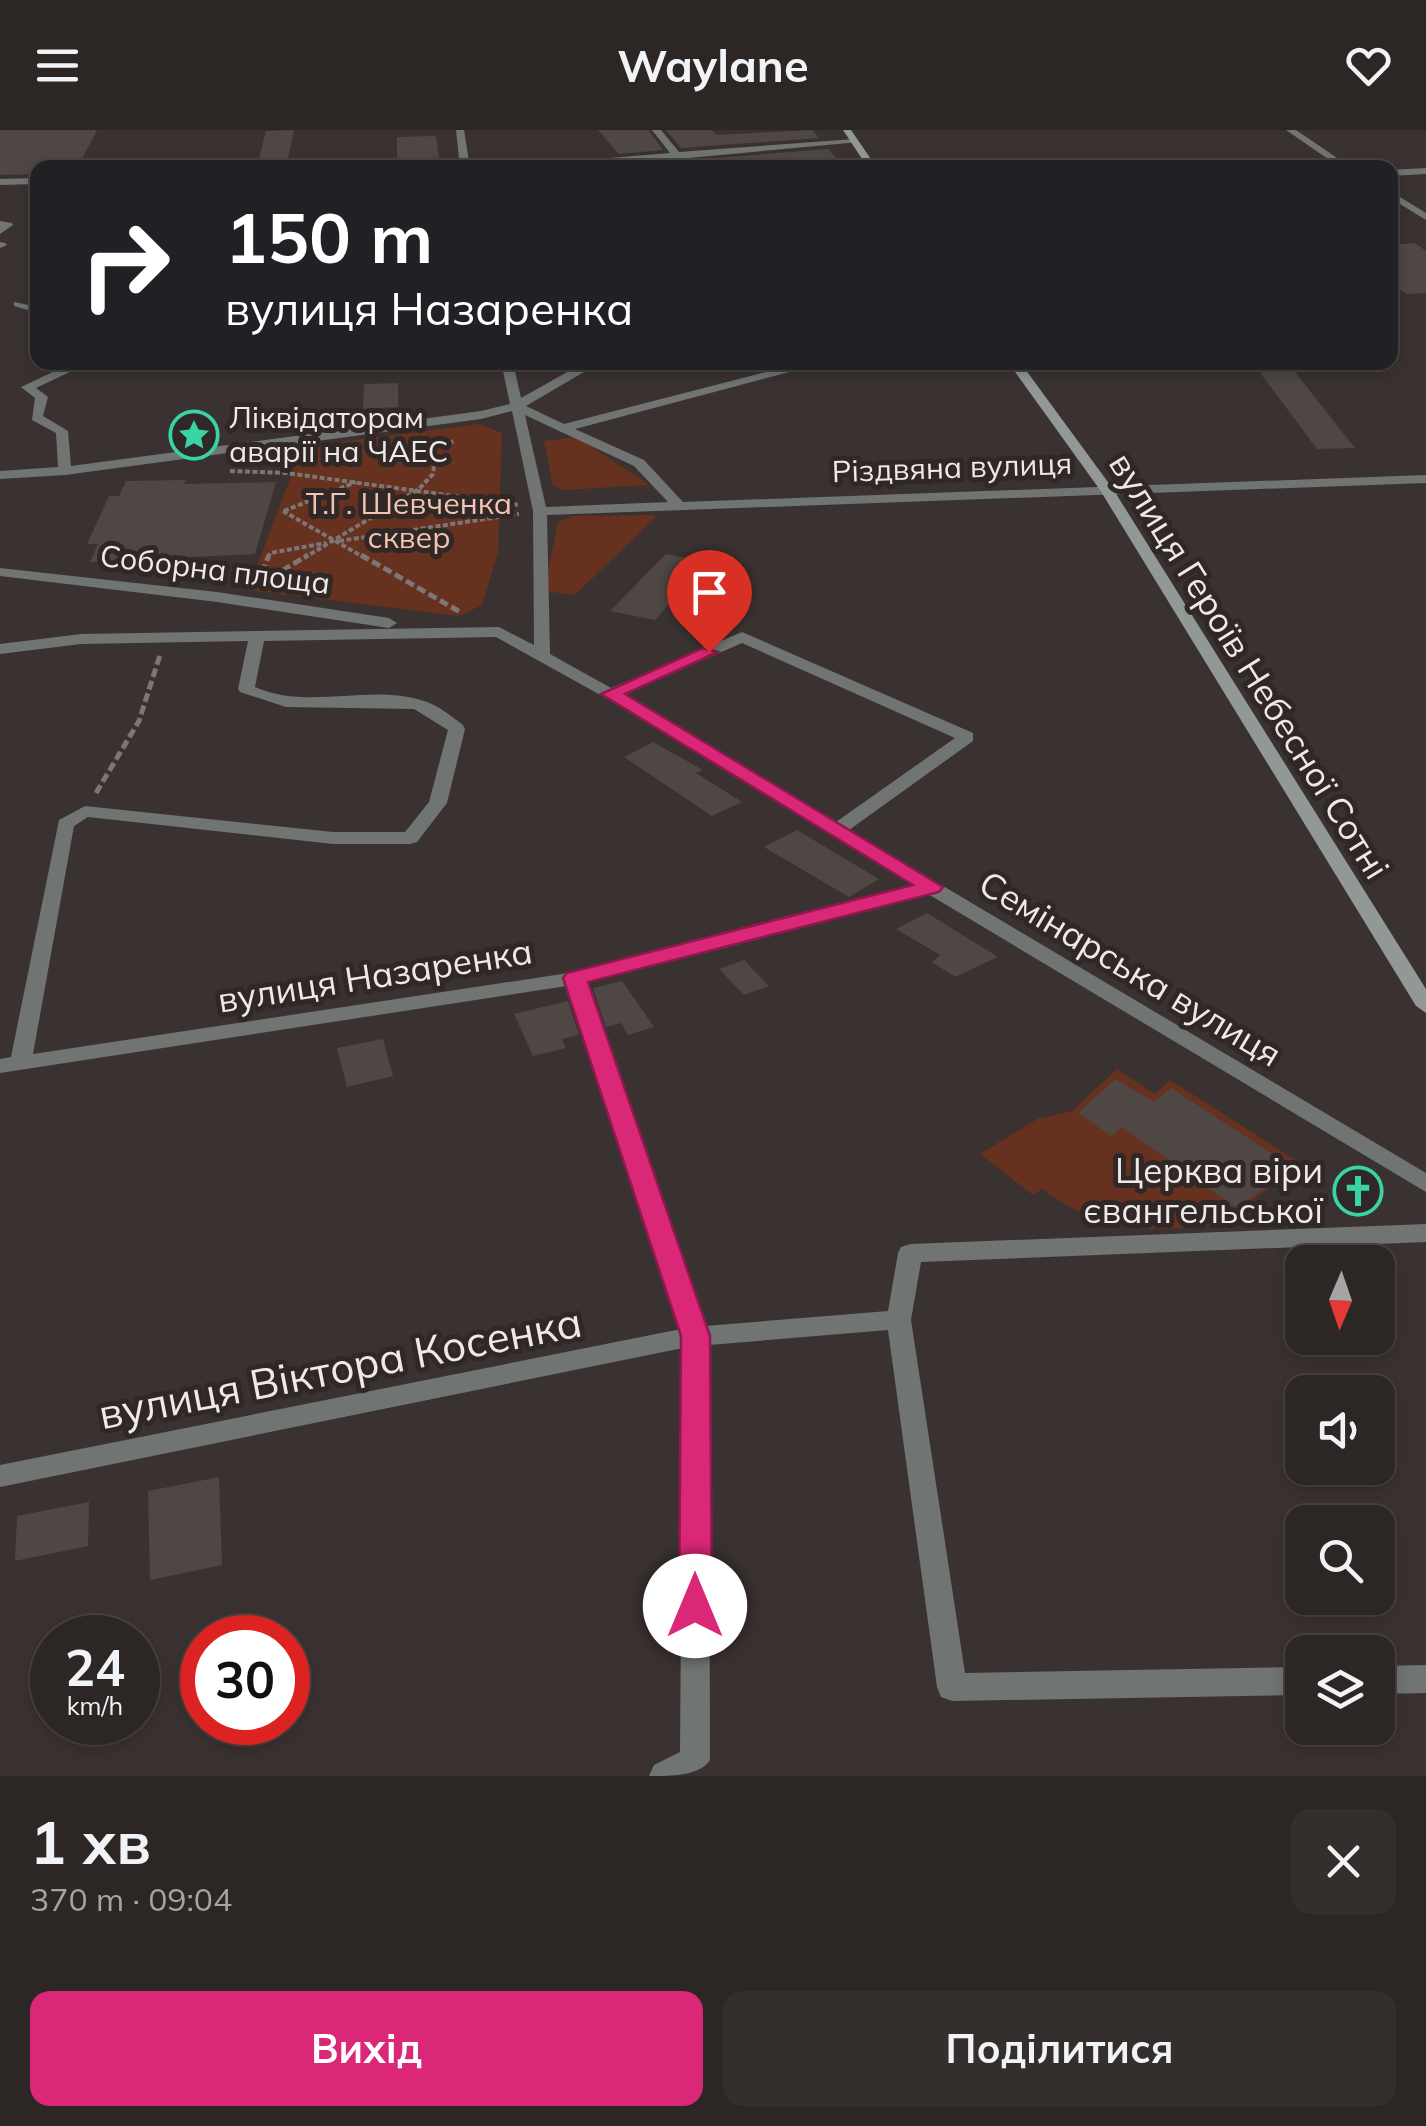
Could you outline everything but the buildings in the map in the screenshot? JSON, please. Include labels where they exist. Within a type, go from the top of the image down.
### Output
[{"type":"street","points":[[460,130],[464,160]]},
{"type":"street","points":[[656,130],[678,156]]},
{"type":"street","points":[[847,130],[868,160]]},
{"type":"street","points":[[1290,130],[1336,160]]},
{"type":"street","points":[[617,160],[856,142]]},
{"type":"street","points":[[1398,172],[1426,170]]},
{"type":"street","points":[[0,182],[30,180]]},
{"type":"street","points":[[1398,199],[1426,217]]},
{"type":"street","points":[[64,471],[62,430],[36,417],[42,398],[27,387],[67,370]]},
{"type":"street","points":[[509,370],[540,511],[542,658]]},
{"type":"street","points":[[0,476],[64,471],[481,415],[516,406],[581,370]]},
{"type":"street","points":[[566,427],[790,370]]},
{"type":"street","name":"вулиця Героїв Небесної Сотні","points":[[1020,370],[1106,489],[1426,1006]]},
{"type":"street","points":[[516,406],[640,462],[680,506]]},
{"type":"street","name":"Різдвяна вулиця","points":[[540,511],[1426,479]]},
{"type":"street","name":"Соборна площа","points":[[0,572],[362,617],[422,631]]},
{"type":"street","points":[[0,649],[80,639],[422,631]]},
{"type":"street","name":"Семінарська вулиця","points":[[422,631],[499,632],[610,694],[1426,1184]]},
{"type":"street","points":[[10,1065],[65,824],[85,811],[333,838],[410,838],[438,802],[458,729],[420,705],[338,699],[270,703],[246,689],[257,635]]},
{"type":"street","points":[[610,694],[742,637],[967,737],[837,830]]},
{"type":"street","name":"вулиця Назаренка","points":[[10,1065],[575,978],[932,887]]},
{"type":"street","points":[[575,978],[696,1336],[695,1760],[665,1776]]},
{"type":"street","points":[[1285,1681],[952,1687],[899,1320],[910,1253],[1426,1233]]},
{"type":"street","name":"вулиця Віктора Косенка","points":[[0,1476],[696,1336],[899,1320]]},
{"type":"street","points":[[1395,1680],[1426,1679]]},
{"type":"lane","points":[[0,224],[9,225],[0,232]]},
{"type":"lane","points":[[17,304],[30,308]]},
{"type":"path","points":[[232,599],[419,490],[433,474],[436,448],[466,437]]},
{"type":"path","points":[[226,471],[500,499],[540,511]]},
{"type":"path","points":[[357,482],[283,512],[466,616],[468,632]]},
{"type":"path","points":[[257,585],[270,552],[540,511]]},
{"type":"path","points":[[85,811],[139,721],[166,637]]},
{"type":"green space","name":"Т.Г. Шевченка сквер","points":[[479,424],[502,433],[498,552],[482,605],[459,616],[248,590],[302,447]]},
{"type":"green space","points":[[577,437],[649,485],[562,490],[553,485],[544,441]]},
{"type":"green space","points":[[572,516],[655,518],[575,595],[544,591],[558,522]]},
{"type":"green space","points":[[1117,1069],[1155,1094],[1170,1080],[1300,1163],[1238,1212],[1240,1223],[1160,1229],[1091,1217],[1042,1189],[1033,1195],[980,1154],[1037,1119],[1072,1111]]},
{"type":"place","name":"Ліквідаторам аварії на ЧАЕС","points":[[194,435]]},
{"type":"place","name":"Церква віри євангельської","points":[[1358,1191]]},
{"type":"route","points":[[695,1606],[696,1336],[575,978],[932,887],[610,694],[709,652]]}]
